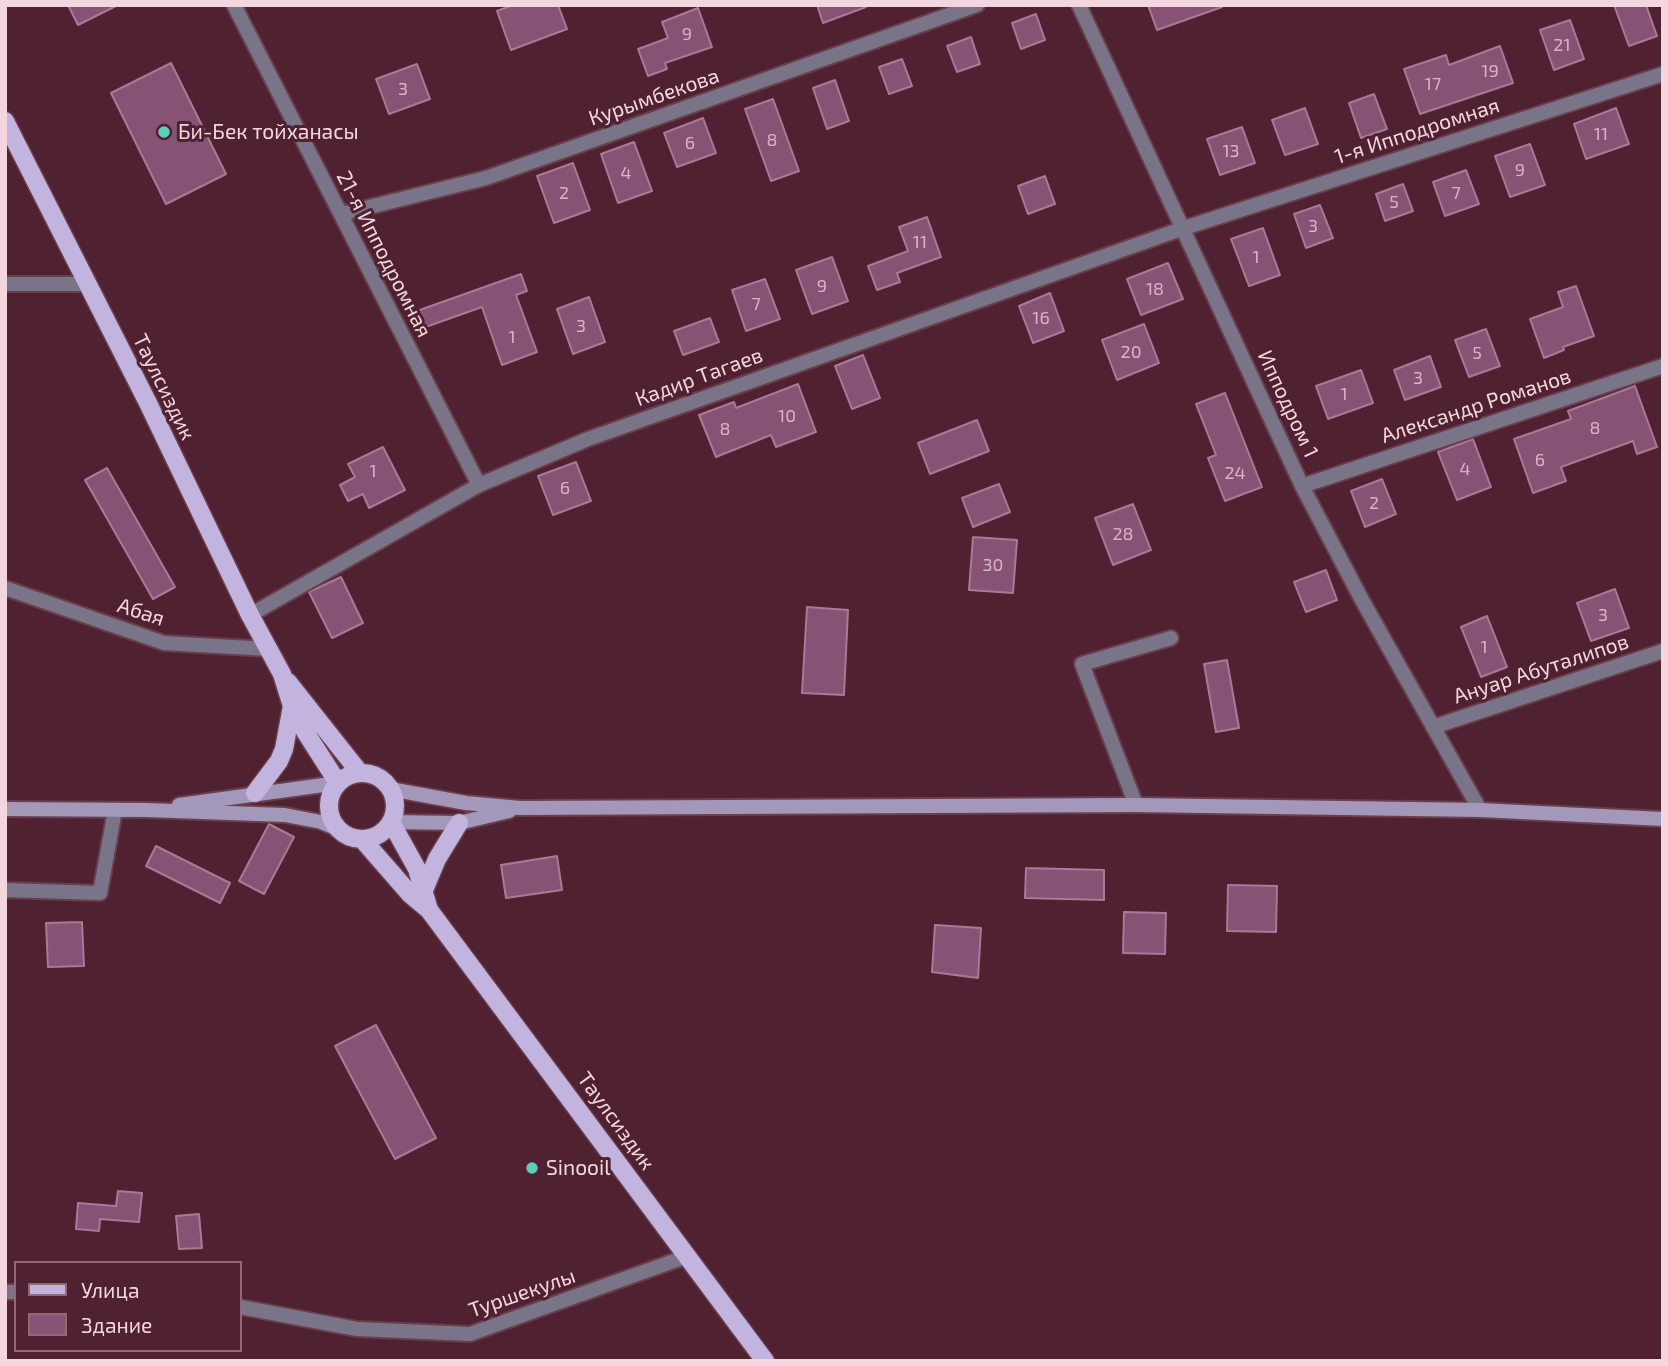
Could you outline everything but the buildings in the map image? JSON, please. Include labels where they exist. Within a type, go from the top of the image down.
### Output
[{"type":"main road","name":"Таулсиздик","points":[[5,121],[148,403],[268,649],[282,674],[360,773]]},
{"type":"main road","name":"Таулсиздик","points":[[282,674],[292,706],[338,783]]},
{"type":"main road","points":[[255,793],[279,761],[284,749],[292,706]]},
{"type":"main road","points":[[5,809],[285,815],[321,822],[353,838],[362,839],[379,835],[391,822],[395,806],[390,789],[377,777],[360,773],[338,783],[146,810]]},
{"type":"main road","points":[[338,783],[330,797],[329,805],[332,822],[338,829]]},
{"type":"main road","points":[[390,789],[466,803],[520,808],[1136,805],[1480,810],[1663,819]]},
{"type":"main road","points":[[391,822],[459,823],[520,808]]},
{"type":"main road","name":"Таулсиздик","points":[[391,822],[417,869],[429,910]]},
{"type":"main road","points":[[424,890],[437,859],[459,823]]},
{"type":"main road","name":"Таулсиздик","points":[[362,839],[410,894],[429,910],[765,1361]]},
{"type":"street","name":"21-я Ипподромная","points":[[234,5],[479,485]]},
{"type":"street","name":"Курымбекова","points":[[341,214],[486,178],[977,5]]},
{"type":"street","name":"Ипподром 1","points":[[1079,5],[1302,486],[1480,810]]},
{"type":"street","name":"1-я Ипподромная","points":[[1184,228],[1663,74]]},
{"type":"street","name":"Кадир Тагаев","points":[[250,615],[479,485],[588,439],[1184,228]]},
{"type":"street","points":[[5,285],[87,284]]},
{"type":"street","name":"Александр Романов","points":[[1302,486],[1663,366]]},
{"type":"street","name":"Абая","points":[[5,588],[164,643],[268,649]]},
{"type":"street","points":[[1136,805],[1082,664],[1171,638]]},
{"type":"street","name":"Ануар Абуталипов","points":[[1433,727],[1663,651]]},
{"type":"street","points":[[5,890],[100,893],[116,810]]},
{"type":"street","name":"Туршекулы","points":[[242,1307],[357,1329],[470,1334],[688,1256]]},
{"type":"place","name":"Би-Бек тойханасы","points":[[164,132]]},
{"type":"place","name":"Sinooil","points":[[532,1168]]}]
